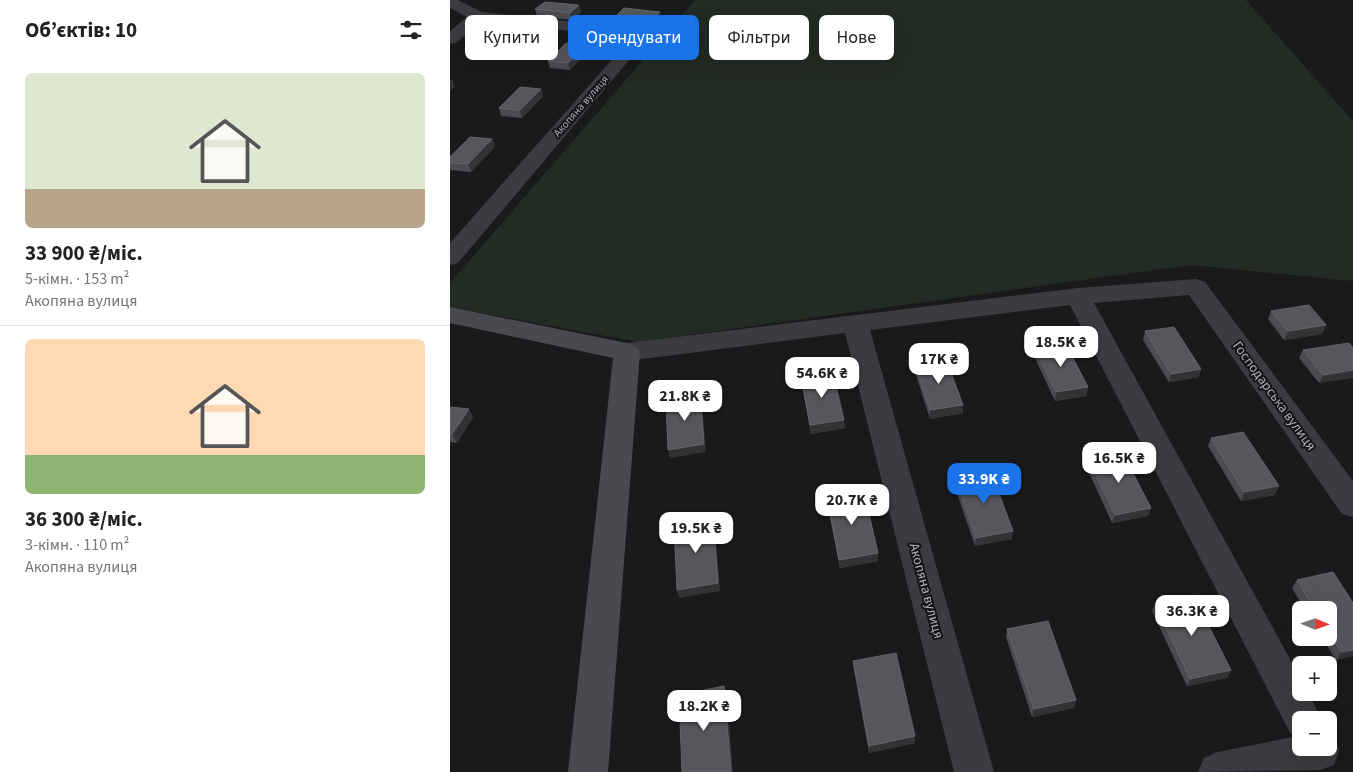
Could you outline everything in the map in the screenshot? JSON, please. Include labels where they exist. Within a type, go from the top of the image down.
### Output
[{"type":"main road","points":[[450,315],[627,352],[588,772]]},
{"type":"street","name":"Акопяна вулиця","points":[[450,2],[476,15]]},
{"type":"street","name":"Акопяна вулиця","points":[[450,258],[643,34],[558,25]]},
{"type":"street","points":[[450,39],[465,27]]},
{"type":"street","name":"Господарська вулиця","points":[[1078,296],[1196,287],[1353,505]]},
{"type":"street","points":[[627,352],[1078,296],[1299,711]]},
{"type":"street","name":"Акопяна вулиця","points":[[855,324],[974,772]]},
{"type":"street","points":[[1218,772],[1292,747]]},
{"type":"shaded area","points":[[695,0],[1246,0],[1353,121],[1353,281],[1191,265],[638,342],[450,307],[450,283],[643,60],[699,60],[699,15],[682,15]]},
{"type":"building","points":[[545,2],[579,5],[570,13],[535,9]]},
{"type":"building","points":[[624,8],[660,12],[657,15],[617,15]]},
{"type":"building","points":[[568,43],[568,60],[571,60],[568,63],[548,61],[558,60],[558,51]]},
{"type":"building","points":[[520,87],[541,89],[520,110],[499,108]]},
{"type":"building","points":[[470,137],[492,139],[468,164],[450,163],[450,157]]},
{"type":"building","points":[[1309,305],[1326,325],[1288,331],[1271,311]]},
{"type":"building","points":[[1174,327],[1201,369],[1171,374],[1145,331]]},
{"type":"building","points":[[1065,343],[1088,387],[1056,392],[1035,348]]},
{"type":"building","points":[[1349,343],[1353,348],[1353,370],[1323,375],[1303,350]]},
{"type":"building","points":[[946,359],[963,405],[930,410],[915,364]]},
{"type":"building","points":[[833,373],[844,420],[810,425],[801,378]]},
{"type":"building","points":[[700,394],[704,444],[668,450],[666,400]]},
{"type":"building","points":[[450,407],[469,409],[452,434],[450,434]]},
{"type":"building","points":[[1243,432],[1279,486],[1244,492],[1211,438]]},
{"type":"building","points":[[1122,452],[1151,508],[1115,515],[1088,458]]},
{"type":"building","points":[[991,472],[1013,531],[976,538],[956,478]]},
{"type":"building","points":[[864,492],[878,553],[839,560],[827,498]]},
{"type":"building","points":[[713,518],[718,583],[677,590],[674,525]]},
{"type":"building","points":[[1333,572],[1353,603],[1353,650],[1341,652],[1337,646],[1338,601],[1310,601],[1297,580]]},
{"type":"building","points":[[1193,595],[1231,670],[1190,679],[1155,603]]},
{"type":"building","points":[[1048,621],[1076,700],[1034,709],[1007,629]]},
{"type":"building","points":[[896,653],[915,736],[869,746],[853,661]]},
{"type":"building","points":[[724,686],[731,772],[682,772],[679,695]]}]
